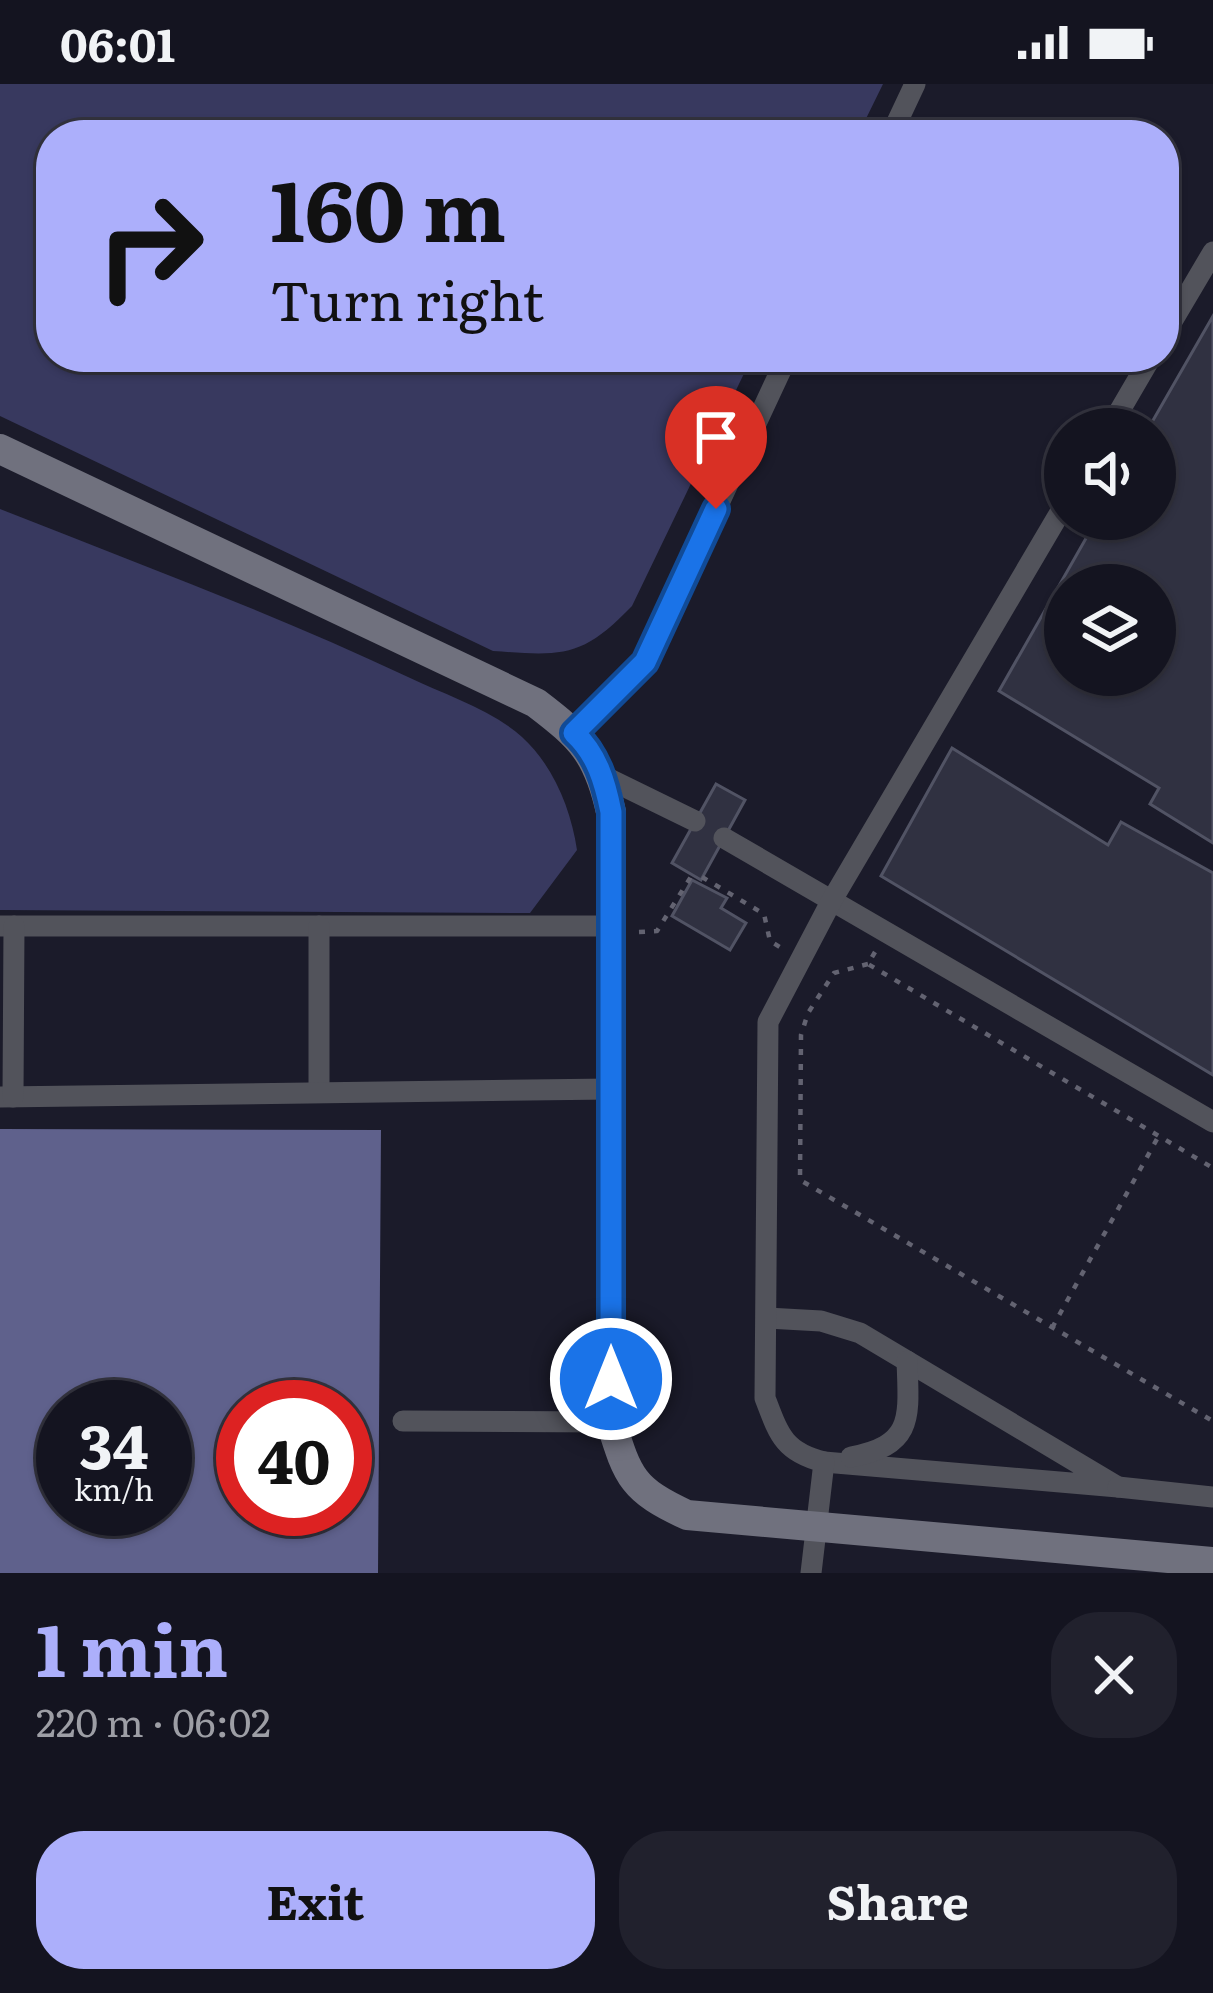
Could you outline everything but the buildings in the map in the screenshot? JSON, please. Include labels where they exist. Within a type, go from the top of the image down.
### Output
[{"type":"street","points":[[898,120],[915,84]]},
{"type":"street","points":[[1179,310],[1213,252]]},
{"type":"street","points":[[574,733],[645,662],[780,372]]},
{"type":"street","points":[[1121,408],[1142,372]]},
{"type":"street","points":[[0,449],[536,704],[585,742],[603,776],[611,812],[622,929],[611,1089],[611,1422],[625,1469],[651,1499],[687,1515],[1213,1562]]},
{"type":"street","points":[[1044,540],[832,900],[767,1022],[765,1398],[778,1432],[798,1456],[824,1462],[1213,1497]]},
{"type":"street","points":[[603,776],[695,821]]},
{"type":"street","points":[[724,838],[1213,1122]]},
{"type":"street","points":[[611,1089],[7,1097],[7,926],[622,929]]},
{"type":"street","points":[[319,1092],[320,926]]},
{"type":"street","points":[[767,1318],[821,1321],[860,1333],[1118,1487]]},
{"type":"street","points":[[824,1462],[883,1450],[903,1430],[907,1361]]},
{"type":"street","points":[[403,1421],[611,1422]]},
{"type":"street","points":[[811,1573],[824,1462]]},
{"type":"path","points":[[622,929],[657,932],[692,874]]},
{"type":"path","points":[[702,877],[764,914],[770,941],[830,978]]},
{"type":"path","points":[[887,931],[868,964],[834,973],[808,1012],[801,1035],[800,1180],[1211,1420]]},
{"type":"path","points":[[868,964],[1213,1168]]},
{"type":"path","points":[[1052,1328],[1159,1137]]},
{"type":"shaded area","points":[[0,84],[883,84],[865,120],[36,120],[36,372],[745,372],[632,606],[599,636],[570,650],[493,651],[0,416]]},
{"type":"shaded area","points":[[0,509],[307,632],[496,718],[533,748],[551,774],[577,850],[530,913],[0,910]]},
{"type":"shaded area","points":[[0,1129],[381,1130],[378,1573],[0,1573]]},
{"type":"route","points":[[611,1379],[611,812],[603,776],[585,742],[574,733],[645,662],[716,509]]}]
